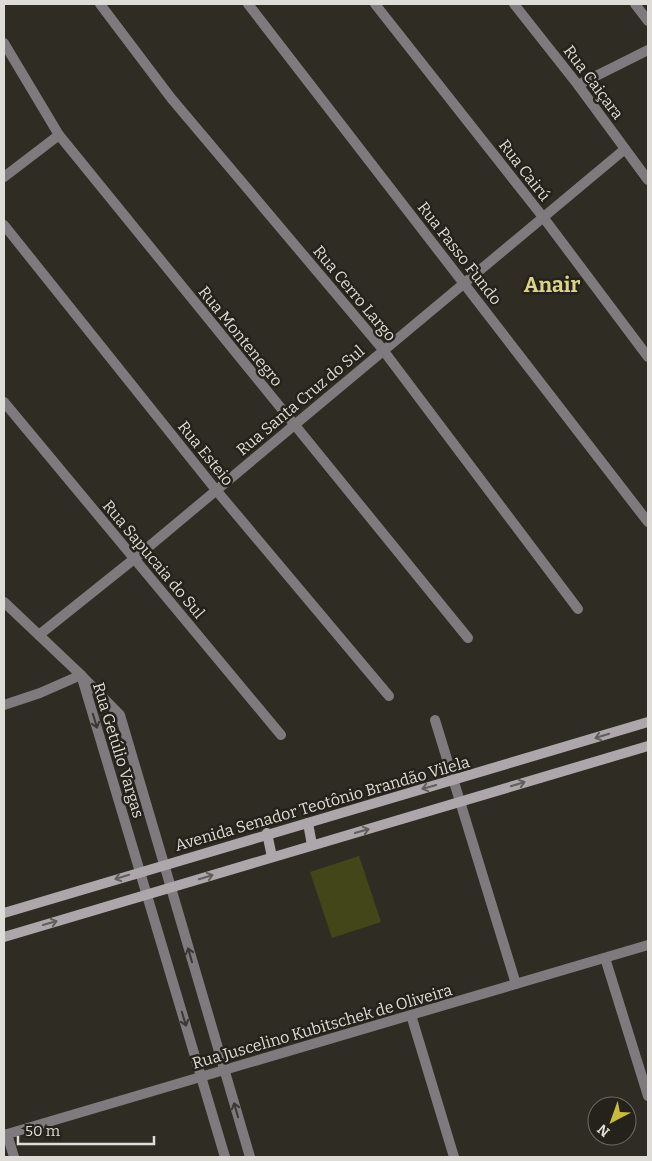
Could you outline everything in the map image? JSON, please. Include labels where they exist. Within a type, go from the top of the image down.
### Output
[{"type":"main road","name":"Avenida Senador Teotônio Brandão Vilela","points":[[4,913],[267,833],[308,823],[648,722]]},
{"type":"main road","points":[[4,937],[648,746]]},
{"type":"main road","points":[[308,823],[312,845]]},
{"type":"main road","points":[[267,833],[272,857]]},
{"type":"street","name":"Rua Cerro Largo","points":[[100,4],[171,98],[383,350],[578,609]]},
{"type":"street","name":"Rua Passo Fundo","points":[[248,4],[648,522]]},
{"type":"street","name":"Rua Cairú","points":[[375,4],[543,217],[648,357]]},
{"type":"street","name":"Rua Caiçara","points":[[514,4],[578,85],[648,180]]},
{"type":"street","points":[[635,4],[648,21]]},
{"type":"street","name":"Rua Montenegro","points":[[4,43],[58,135],[468,638]]},
{"type":"street","points":[[578,85],[648,50]]},
{"type":"street","points":[[4,177],[58,135]]},
{"type":"street","name":"Rua Santa Cruz do Sul","points":[[39,635],[134,559],[625,148]]},
{"type":"street","name":"Rua Esteio","points":[[4,225],[216,490],[389,696]]},
{"type":"street","name":"Rua Sapucaia do Sul","points":[[4,402],[281,736]]},
{"type":"street","points":[[4,602],[81,674],[40,693],[4,705]]},
{"type":"street","name":"Rua Getúlio Vargas","points":[[81,674],[120,715],[250,1157]]},
{"type":"street","name":"Rua Getúlio Vargas","points":[[81,674],[225,1157]]},
{"type":"street","points":[[435,720],[455,780],[460,802],[516,984]]},
{"type":"street","name":"Rua Juscelino Kubitschek de Oliveira","points":[[5,1134],[648,945]]},
{"type":"street","points":[[605,958],[648,1096]]},
{"type":"street","points":[[411,1015],[454,1157]]},
{"type":"street","points":[[5,1134],[14,1157]]},
{"type":"green space","points":[[359,856],[381,922],[332,938],[310,872]]},
{"type":"district","name":"Anair","points":[[552,285]]}]
